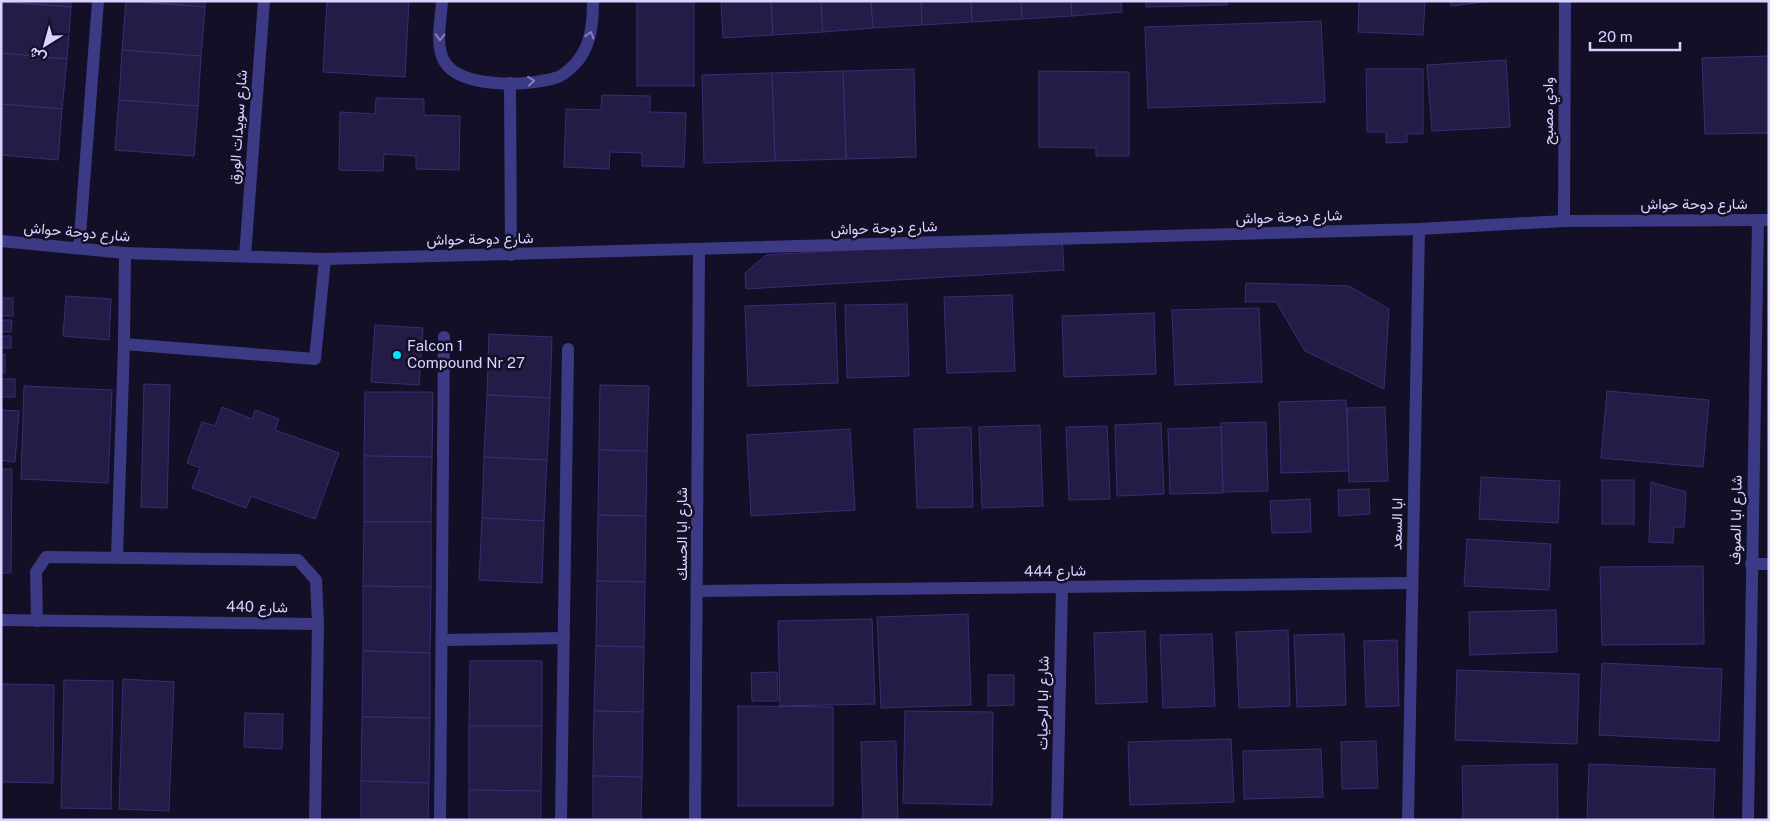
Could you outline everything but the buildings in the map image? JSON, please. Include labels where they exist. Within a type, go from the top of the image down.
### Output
[{"type":"street","points":[[79,248],[98,1]]},
{"type":"street","name":"شارع سويدات الورق","points":[[245,256],[264,1]]},
{"type":"street","points":[[442,1],[440,50],[450,70],[470,79],[510,84],[557,78],[574,65],[587,46],[593,25],[593,1]]},
{"type":"street","name":"وادي مصبح","points":[[1564,221],[1565,1]]},
{"type":"street","points":[[510,84],[511,255]]},
{"type":"street","name":"شارع دوحة حواش","points":[[1,242],[79,248],[125,254],[324,258],[511,255],[1419,229],[1564,221],[1763,220]]},
{"type":"street","name":"شارع ابا الصوف","points":[[1748,820],[1751,564],[1763,220]]},
{"type":"street","name":"ابا السعد","points":[[1408,820],[1419,229]]},
{"type":"street","name":"شارع ابا الحسك","points":[[696,820],[699,249]]},
{"type":"street","points":[[117,558],[125,254]]},
{"type":"street","points":[[124,344],[315,359],[324,258]]},
{"type":"street","points":[[440,820],[443,640],[444,337]]},
{"type":"street","points":[[561,820],[568,349]]},
{"type":"street","points":[[37,621],[36,572],[46,557],[298,560],[316,580],[318,624],[315,820]]},
{"type":"street","points":[[1751,564],[1769,564]]},
{"type":"street","name":"شارع 444","points":[[698,591],[1412,583]]},
{"type":"street","name":"شارع ابا الرحيات","points":[[1057,820],[1062,587]]},
{"type":"street","name":"شارع 440","points":[[1,620],[318,624]]},
{"type":"street","points":[[443,640],[564,638]]},
{"type":"place","name":"Falcon 1 Compound Nr 27","points":[[397,355]]}]
